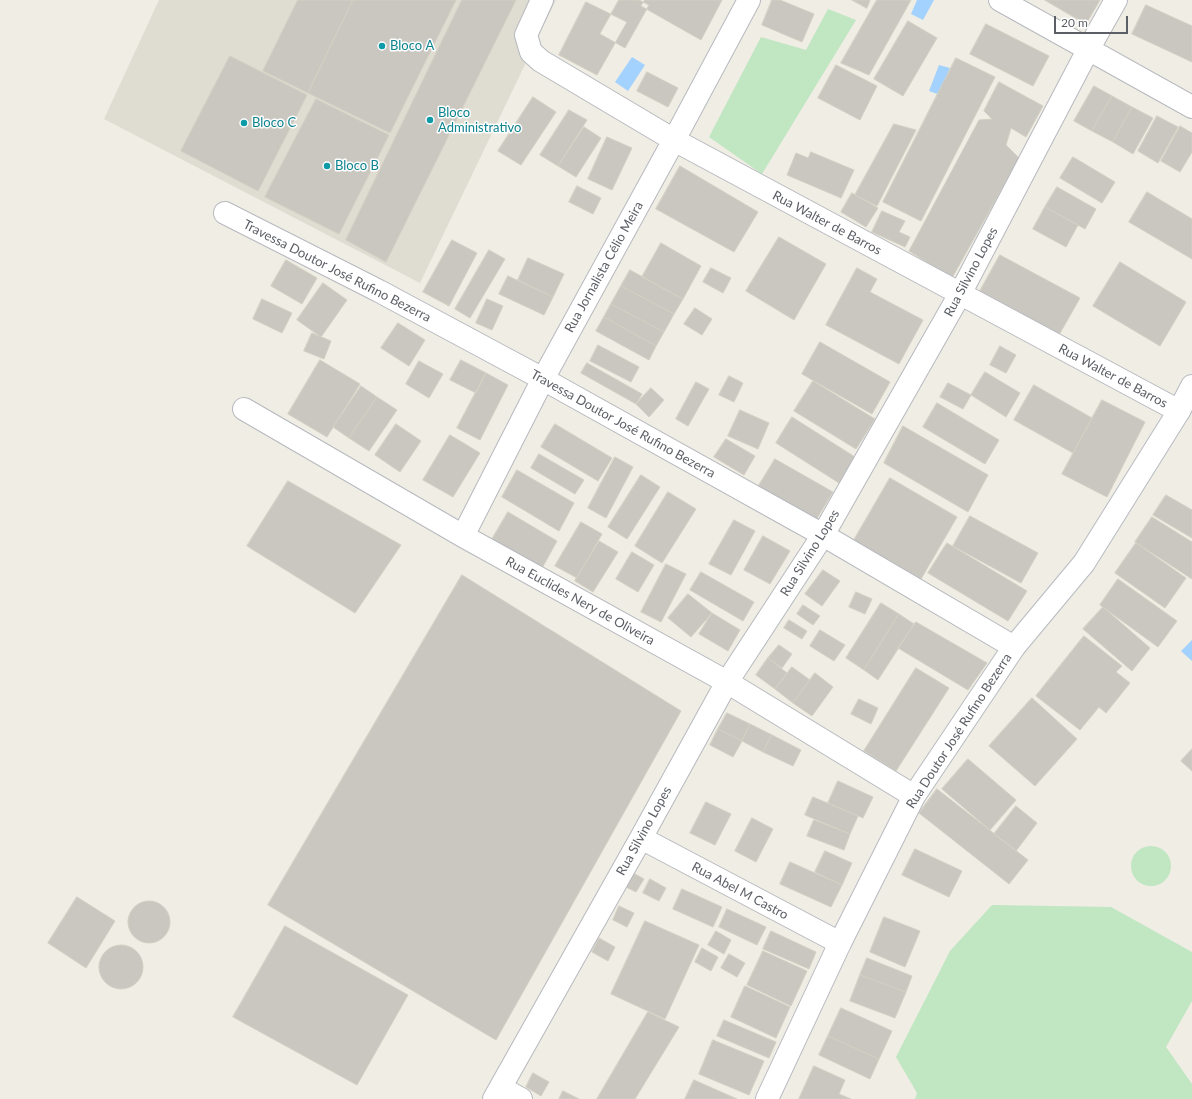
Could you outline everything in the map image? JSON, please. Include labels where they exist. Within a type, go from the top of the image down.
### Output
[{"type":"street","name":"Rua Walter de Barros","points":[[542,0],[526,35],[531,52],[541,60],[674,140],[1179,411]]},
{"type":"street","name":"Rua Jornalista Célio Meira","points":[[463,536],[543,379],[749,0]]},
{"type":"street","points":[[1000,0],[1192,108]]},
{"type":"street","name":"Rua Silvino Lopes","points":[[497,1094],[727,682],[823,535],[960,294],[1088,50],[1116,0]]},
{"type":"street","name":"Travessa Doutor José Rufino Bezerra","points":[[225,213],[379,291],[543,379],[823,535],[1014,647]]},
{"type":"street","name":"Rua Doutor José Rufino Bezerra","points":[[767,1099],[840,943],[914,796],[1014,647],[1084,563],[1179,411],[1192,386]]},
{"type":"street","name":"Rua Euclides Nery de Oliveira","points":[[244,409],[463,536],[727,682],[914,796]]},
{"type":"street","name":"Rua Abel M Castro","points":[[641,838],[840,943]]},
{"type":"street","points":[[497,1094],[521,1099]]},
{"type":"shaded area","points":[[159,0],[556,0],[420,283],[104,119]]},
{"type":"green space","points":[[828,9],[856,20],[762,174],[709,137],[761,37],[806,50]]},
{"type":"green space","points":[[1155,846],[1162,849],[1168,855],[1171,866],[1170,874],[1162,883],[1155,886],[1147,886],[1140,883],[1132,874],[1131,862],[1134,855],[1143,847]]},
{"type":"green space","points":[[992,905],[1111,907],[1192,952],[1192,1001],[1166,1047],[1192,1084],[1192,1099],[915,1099],[917,1093],[896,1057],[950,951]]},
{"type":"water","points":[[917,0],[934,0],[923,20],[911,14]]},
{"type":"water","points":[[632,57],[645,65],[628,91],[615,82]]},
{"type":"water","points":[[939,65],[950,68],[940,95],[929,91]]},
{"type":"water","points":[[1192,640],[1192,661],[1181,651]]},
{"type":"building","points":[[298,0],[353,0],[308,93],[263,71]]},
{"type":"building","name":"Bloco A","points":[[353,0],[456,0],[390,133],[308,93]]},
{"type":"building","name":"Bloco Administrativo","points":[[462,0],[516,0],[386,262],[346,240]]},
{"type":"building","points":[[619,0],[639,0],[649,5],[625,48],[600,34]]},
{"type":"building","points":[[645,0],[722,0],[701,40],[641,6]]},
{"type":"building","points":[[772,0],[780,0],[814,14],[802,42],[762,25]]},
{"type":"building","points":[[852,0],[870,0],[867,8]]},
{"type":"building","points":[[877,0],[911,0],[869,75],[841,63]]},
{"type":"building","points":[[1045,0],[1100,0],[1086,24]]},
{"type":"building","points":[[586,2],[627,22],[597,75],[559,55]]},
{"type":"building","points":[[1146,5],[1192,26],[1192,62],[1132,34]]},
{"type":"building","points":[[908,21],[937,38],[903,96],[874,79]]},
{"type":"building","points":[[986,24],[1049,56],[1033,86],[970,54]]},
{"type":"building","name":"Bloco C","points":[[230,56],[307,95],[258,191],[181,151]]},
{"type":"building","points":[[956,58],[995,77],[921,221],[883,202]]},
{"type":"building","points":[[836,65],[877,86],[860,120],[818,98]]},
{"type":"building","points":[[647,72],[678,88],[668,107],[637,91]]},
{"type":"building","points":[[999,82],[1043,106],[1026,137],[1011,128],[1006,145],[1019,158],[952,278],[909,251],[979,120],[992,119],[984,111]]},
{"type":"building","points":[[1094,86],[1112,96],[1092,131],[1074,121]]},
{"type":"building","points":[[1112,96],[1132,107],[1113,142],[1092,131]]},
{"type":"building","points":[[533,97],[556,112],[521,165],[498,151]]},
{"type":"building","name":"Bloco B","points":[[316,99],[389,135],[339,234],[265,197]]},
{"type":"building","points":[[1132,107],[1153,118],[1133,154],[1113,142]]},
{"type":"building","points":[[569,110],[587,120],[558,166],[540,155]]},
{"type":"building","points":[[1157,116],[1178,127],[1158,163],[1138,151]]},
{"type":"building","points":[[894,124],[916,130],[877,206],[855,195]]},
{"type":"building","points":[[1180,126],[1192,133],[1192,152],[1180,172],[1161,161]]},
{"type":"building","points":[[584,127],[601,138],[576,177],[558,166]]},
{"type":"building","points":[[607,137],[632,148],[612,190],[588,179]]},
{"type":"building","points":[[811,152],[854,170],[841,198],[787,175],[796,153],[808,158]]},
{"type":"building","points":[[1073,157],[1115,182],[1102,203],[1060,178]]},
{"type":"building","points":[[680,166],[758,212],[734,252],[656,209]]},
{"type":"building","points":[[577,186],[601,198],[593,214],[569,202]]},
{"type":"building","points":[[1057,187],[1096,209],[1085,229],[1045,207]]},
{"type":"building","points":[[1147,192],[1192,219],[1192,259],[1129,222]]},
{"type":"building","points":[[852,193],[878,208],[866,227],[841,212]]},
{"type":"building","points":[[1045,207],[1078,225],[1066,247],[1033,229]]},
{"type":"building","points":[[882,211],[905,221],[899,232],[910,237],[905,247],[872,232]]},
{"type":"building","points":[[779,237],[826,264],[794,320],[746,291]]},
{"type":"building","points":[[452,240],[477,253],[449,306],[423,292]]},
{"type":"building","points":[[661,243],[701,266],[683,299],[642,277]]},
{"type":"building","points":[[489,250],[505,259],[470,318],[455,309]]},
{"type":"building","points":[[1000,255],[1080,298],[1059,335],[980,291]]},
{"type":"building","points":[[528,258],[564,274],[553,297],[518,280]]},
{"type":"building","points":[[286,260],[317,278],[302,304],[271,286]]},
{"type":"building","points":[[1120,262],[1186,302],[1160,346],[1093,306]]},
{"type":"building","points":[[711,268],[731,278],[723,293],[703,282]]},
{"type":"building","points":[[857,268],[877,279],[870,292],[923,320],[899,364],[826,325]]},
{"type":"building","points":[[630,270],[683,299],[674,314],[621,286]]},
{"type":"building","points":[[508,276],[553,297],[544,315],[499,294]]},
{"type":"building","points":[[323,283],[347,300],[321,337],[297,320]]},
{"type":"building","points":[[621,286],[674,314],[664,332],[611,304]]},
{"type":"building","points":[[262,299],[292,313],[282,333],[253,319]]},
{"type":"building","points":[[487,299],[503,306],[492,330],[476,323]]},
{"type":"building","points":[[611,304],[664,332],[656,346],[604,317]]},
{"type":"building","points":[[695,308],[712,319],[702,335],[684,324]]},
{"type":"building","points":[[604,317],[656,346],[649,360],[596,331]]},
{"type":"building","points":[[398,323],[425,340],[409,366],[381,348]]},
{"type":"building","points":[[312,333],[331,341],[324,359],[304,351]]},
{"type":"building","points":[[820,342],[890,382],[872,414],[802,374]]},
{"type":"building","points":[[598,345],[639,367],[631,382],[590,361]]},
{"type":"building","points":[[1000,346],[1016,355],[1006,373],[990,365]]},
{"type":"building","points":[[320,360],[360,384],[327,437],[288,414]]},
{"type":"building","points":[[461,360],[486,373],[476,393],[450,380]]},
{"type":"building","points":[[419,361],[443,374],[429,398],[406,384]]},
{"type":"building","points":[[587,363],[642,394],[636,404],[581,373]]},
{"type":"building","points":[[985,372],[1020,393],[1006,417],[971,395]]},
{"type":"building","points":[[486,373],[508,385],[480,440],[457,428]]},
{"type":"building","points":[[729,376],[743,383],[734,402],[719,395]]},
{"type":"building","points":[[813,381],[875,419],[856,449],[794,411]]},
{"type":"building","points":[[696,382],[709,389],[688,426],[676,419]]},
{"type":"building","points":[[948,383],[971,395],[963,409],[940,397]]},
{"type":"building","points":[[1034,385],[1092,418],[1073,453],[1014,420]]},
{"type":"building","points":[[361,386],[377,397],[349,438],[333,427]]},
{"type":"building","points":[[651,388],[664,400],[649,417],[636,404]]},
{"type":"building","points":[[377,397],[397,410],[369,451],[349,438]]},
{"type":"building","points":[[1102,400],[1145,422],[1107,497],[1062,474]]},
{"type":"building","points":[[937,403],[999,440],[985,464],[923,427]]},
{"type":"building","points":[[740,410],[769,423],[758,449],[728,436]]},
{"type":"building","points":[[792,417],[855,457],[839,483],[776,443]]},
{"type":"building","points":[[396,424],[421,441],[400,472],[375,455]]},
{"type":"building","points":[[555,424],[612,458],[598,481],[541,447]]},
{"type":"building","points":[[903,426],[988,475],[968,512],[884,463]]},
{"type":"building","points":[[450,435],[480,453],[453,497],[423,480]]},
{"type":"building","points":[[726,439],[755,456],[744,475],[714,457]]},
{"type":"building","points":[[539,454],[584,480],[575,494],[531,468]]},
{"type":"building","points":[[615,457],[633,467],[606,518],[588,508]]},
{"type":"building","points":[[775,459],[833,492],[816,520],[758,487]]},
{"type":"building","points":[[517,470],[574,503],[559,531],[502,497]]},
{"type":"building","points":[[641,475],[660,487],[627,539],[608,527]]},
{"type":"building","points":[[890,478],[957,517],[921,579],[854,540]]},
{"type":"building","points":[[288,481],[401,545],[355,613],[247,546]]},
{"type":"building","points":[[668,492],[696,509],[662,563],[635,546]]},
{"type":"building","points":[[1166,495],[1192,510],[1192,538],[1153,515]]},
{"type":"building","points":[[508,512],[557,541],[541,570],[491,541]]},
{"type":"building","points":[[970,516],[1038,553],[1021,583],[953,546]]},
{"type":"building","points":[[1152,517],[1192,542],[1192,579],[1135,542]]},
{"type":"building","points":[[734,520],[755,531],[731,575],[709,564]]},
{"type":"building","points":[[581,522],[602,534],[577,578],[555,566]]},
{"type":"building","points":[[763,536],[790,551],[770,584],[744,570]]},
{"type":"building","points":[[599,541],[618,552],[593,592],[575,581]]},
{"type":"building","points":[[947,543],[1027,591],[1008,621],[928,573]]},
{"type":"building","points":[[1136,543],[1186,578],[1165,608],[1115,573]]},
{"type":"building","points":[[632,552],[654,565],[638,592],[616,579]]},
{"type":"building","points":[[666,564],[686,574],[661,622],[641,612]]},
{"type":"building","points":[[823,570],[840,581],[822,606],[805,594]]},
{"type":"building","points":[[701,572],[754,602],[743,621],[690,590]]},
{"type":"building","points":[[462,575],[681,711],[496,1040],[268,905]]},
{"type":"building","points":[[1118,579],[1177,621],[1158,647],[1100,605]]},
{"type":"building","points":[[856,592],[872,599],[865,614],[849,607]]},
{"type":"building","points":[[688,594],[712,613],[691,637],[668,618]]},
{"type":"building","points":[[881,603],[899,614],[864,670],[846,658]]},
{"type":"building","points":[[803,605],[820,616],[813,625],[797,614]]},
{"type":"building","points":[[1103,607],[1150,648],[1132,671],[1083,629]]},
{"type":"building","points":[[712,613],[740,630],[728,651],[699,634]]},
{"type":"building","points":[[899,614],[914,624],[878,680],[864,670]]},
{"type":"building","points":[[789,620],[807,631],[802,639],[784,628]]},
{"type":"building","points":[[916,622],[987,663],[968,690],[898,648]]},
{"type":"building","points":[[820,630],[845,645],[834,661],[810,646]]},
{"type":"building","points":[[1084,636],[1122,666],[1116,672],[1130,683],[1106,713],[1099,707],[1080,730],[1036,696]]},
{"type":"building","points":[[779,645],[792,654],[782,668],[768,658]]},
{"type":"building","points":[[768,658],[787,673],[775,689],[756,675]]},
{"type":"building","points":[[792,667],[810,680],[793,703],[775,689]]},
{"type":"building","points":[[916,668],[949,688],[896,771],[864,751]]},
{"type":"building","points":[[815,673],[833,687],[812,716],[793,703]]},
{"type":"building","points":[[1032,698],[1077,739],[1035,786],[989,746]]},
{"type":"building","points":[[859,699],[878,708],[871,724],[851,714]]},
{"type":"building","points":[[727,713],[750,724],[742,741],[718,729]]},
{"type":"building","points":[[750,724],[772,735],[763,752],[742,741]]},
{"type":"building","points":[[718,729],[742,741],[733,757],[710,745]]},
{"type":"building","points":[[772,735],[801,750],[793,766],[763,752]]},
{"type":"building","points":[[1192,749],[1192,771],[1181,761]]},
{"type":"building","points":[[968,759],[1016,800],[990,830],[942,789]]},
{"type":"building","points":[[838,781],[873,797],[863,818],[828,803]]},
{"type":"building","points":[[937,789],[1028,860],[1009,884],[919,813]]},
{"type":"building","points":[[813,797],[858,816],[850,834],[805,815]]},
{"type":"building","points":[[706,802],[731,814],[715,845],[690,833]]},
{"type":"building","points":[[1016,806],[1037,823],[1016,851],[994,834]]},
{"type":"building","points":[[752,818],[773,829],[756,862],[735,851]]},
{"type":"building","points":[[814,820],[850,834],[844,850],[807,836]]},
{"type":"building","points":[[915,849],[962,871],[949,897],[902,875]]},
{"type":"building","points":[[825,851],[852,863],[842,885],[815,872]]},
{"type":"building","points":[[790,862],[842,885],[831,907],[780,884]]},
{"type":"building","points":[[628,870],[644,879],[636,892],[620,884]]},
{"type":"building","points":[[650,879],[666,888],[659,901],[643,893]]},
{"type":"building","points":[[682,889],[722,907],[713,927],[673,909]]},
{"type":"building","points":[[77,897],[115,921],[86,968],[48,943]]},
{"type":"building","points":[[145,901],[153,901],[161,904],[167,910],[170,922],[167,934],[161,940],[153,943],[145,943],[137,940],[131,934],[128,926],[128,918],[131,910],[137,904]]},
{"type":"building","points":[[619,906],[634,913],[627,927],[613,920]]},
{"type":"building","points":[[727,909],[766,927],[757,945],[719,927]]},
{"type":"building","points":[[884,917],[920,931],[905,967],[870,952]]},
{"type":"building","points":[[645,921],[699,945],[665,1019],[611,994]]},
{"type":"building","points":[[285,926],[408,995],[357,1085],[233,1017]]},
{"type":"building","points":[[716,931],[731,940],[724,954],[708,945]]},
{"type":"building","points":[[771,931],[816,952],[809,969],[763,949]]},
{"type":"building","points":[[599,938],[615,947],[608,961],[592,952]]},
{"type":"building","points":[[121,945],[133,949],[139,955],[143,967],[139,979],[133,985],[121,989],[109,985],[103,979],[99,967],[103,955],[109,949]]},
{"type":"building","points":[[702,948],[718,957],[711,971],[695,962]]},
{"type":"building","points":[[763,951],[807,971],[791,1006],[747,985]]},
{"type":"building","points":[[729,954],[745,963],[737,977],[721,968]]},
{"type":"building","points":[[867,958],[912,976],[906,992],[860,975]]},
{"type":"building","points":[[860,975],[906,992],[895,1018],[850,1001]]},
{"type":"building","points":[[745,986],[790,1007],[776,1038],[731,1017]]},
{"type":"building","points":[[841,1008],[892,1031],[879,1059],[828,1036]]},
{"type":"building","points":[[648,1012],[679,1027],[635,1099],[597,1099]]},
{"type":"building","points":[[724,1020],[776,1042],[769,1058],[717,1036]]},
{"type":"building","points":[[828,1036],[879,1059],[870,1079],[819,1055]]},
{"type":"building","points":[[713,1040],[764,1061],[749,1095],[699,1074]]},
{"type":"building","points":[[814,1066],[845,1080],[839,1094],[851,1099],[799,1099]]},
{"type":"building","points":[[533,1073],[549,1082],[541,1096],[526,1087]]},
{"type":"building","points":[[694,1080],[737,1099],[685,1099]]},
{"type":"building","points":[[563,1091],[579,1099],[559,1099]]},
{"type":"place","name":"Bloco A","points":[[382,46]]},
{"type":"place","name":"Bloco Administrativo","points":[[430,120]]},
{"type":"place","name":"Bloco C","points":[[244,123]]},
{"type":"place","name":"Bloco B","points":[[327,166]]}]
